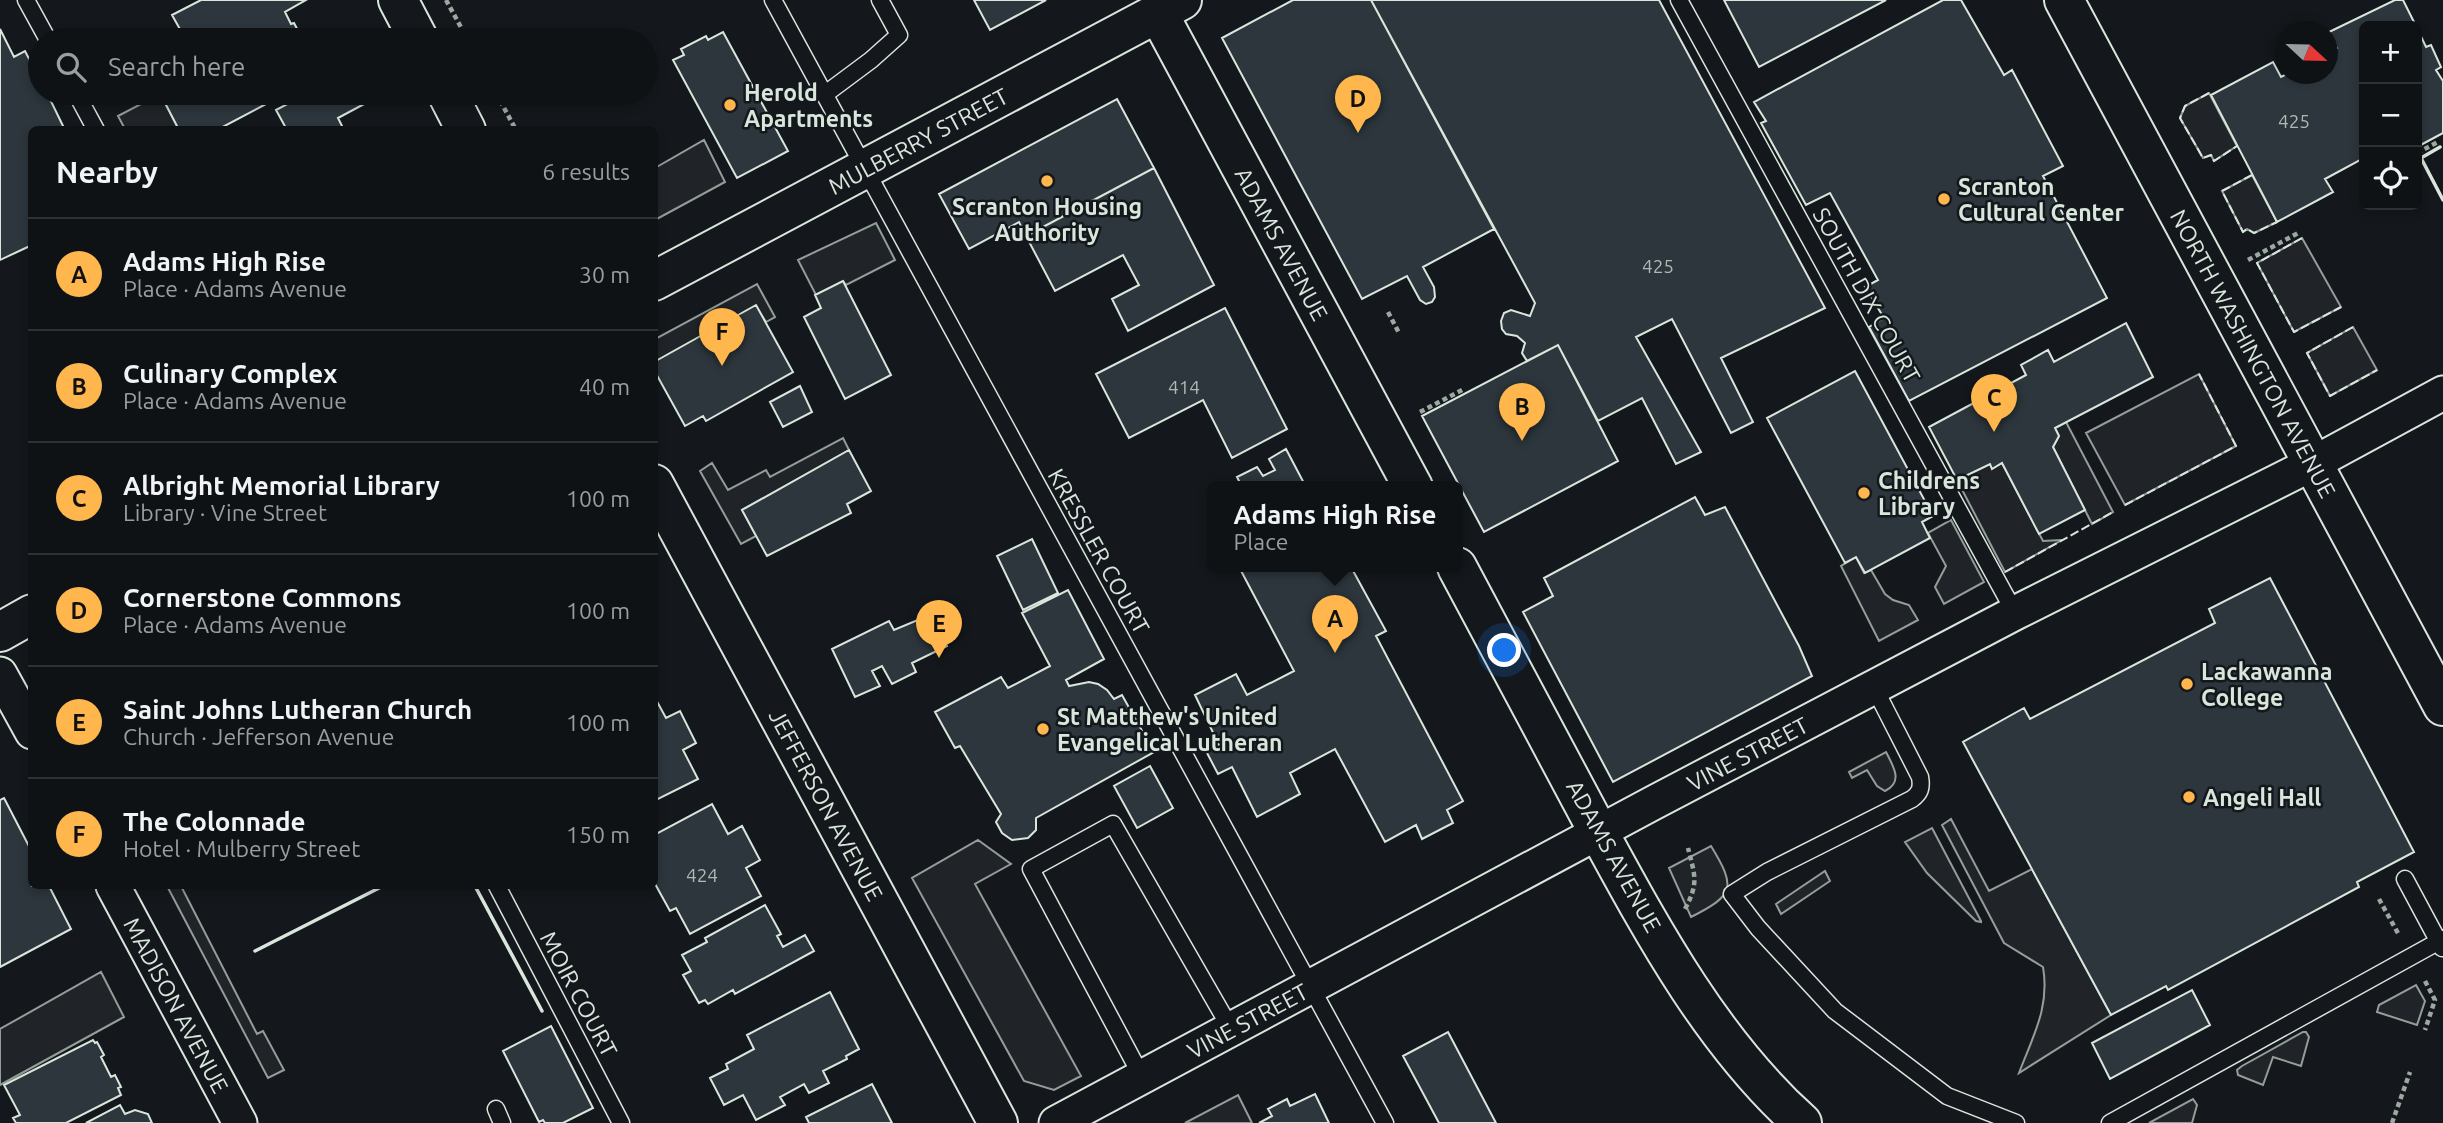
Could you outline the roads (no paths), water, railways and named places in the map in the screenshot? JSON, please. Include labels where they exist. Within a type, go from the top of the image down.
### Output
[{"type":"main road","points":[[398,0],[413,28]]},
{"type":"main road","name":"NORTH WASHINGTON AVENUE","points":[[2064,0],[2443,706]]},
{"type":"main road","name":"MULBERRY STREET","points":[[658,279],[1164,4]]},
{"type":"main road","name":"ADAMS AVENUE","points":[[1164,4],[1410,481]]},
{"type":"main road","points":[[453,105],[464,126]]},
{"type":"main road","name":"JEFFERSON AVENUE","points":[[658,491],[998,1123]]},
{"type":"main road","name":"ADAMS AVENUE","points":[[1460,572],[1625,881],[1703,1011],[1777,1101],[1802,1123]]},
{"type":"main road","points":[[0,632],[28,616]]},
{"type":"street","name":"VINE STREET","points":[[1056,1123],[1874,687],[2312,464],[2443,393]]},
{"type":"street","points":[[0,674],[28,725]]},
{"type":"street","name":"MADISON AVENUE","points":[[115,889],[240,1123]]},
{"type":"lane","points":[[26,0],[41,28]]},
{"type":"lane","name":"KRESSLER COURT","points":[[773,0],[1385,1123]]},
{"type":"lane","points":[[824,94],[871,60],[899,34],[880,0]]},
{"type":"lane","name":"SOUTH DIX COURT","points":[[1679,0],[2015,613]]},
{"type":"lane","points":[[82,105],[94,126]]},
{"type":"lane","points":[[1874,687],[1920,777],[1922,786],[1918,794],[1767,872],[1732,894],[1758,928],[1835,1011],[1947,1096],[2016,1123]]},
{"type":"lane","points":[[1142,1077],[1031,869],[1101,830],[1113,824],[1231,1029]]},
{"type":"lane","points":[[2110,1123],[2441,943],[2405,879]]},
{"type":"lane","name":"MOIR COURT","points":[[498,889],[621,1123]]},
{"type":"place","name":"Herold Apartments","points":[[730,105]]},
{"type":"place","name":"Cornerstone Commons","points":[[1358,133]]},
{"type":"place","name":"Scranton Housing Authority","points":[[1047,181]]},
{"type":"place","name":"Scranton Cultural Center","points":[[1944,199]]},
{"type":"place","name":"The Colonnade","points":[[722,366]]},
{"type":"place","name":"Albright Memorial Library","points":[[1994,432]]},
{"type":"place","name":"Culinary Complex","points":[[1522,441]]},
{"type":"place","name":"Childrens Library","points":[[1864,493]]},
{"type":"place","name":"Adams High Rise","points":[[1335,653]]},
{"type":"place","name":"Saint Johns Lutheran Church","points":[[939,658]]},
{"type":"place","name":"Lackawanna College","points":[[2187,684]]},
{"type":"place","name":"St Matthew's United Evangelical Lutheran","points":[[1043,729]]},
{"type":"place","name":"Angeli Hall","points":[[2189,797]]}]
